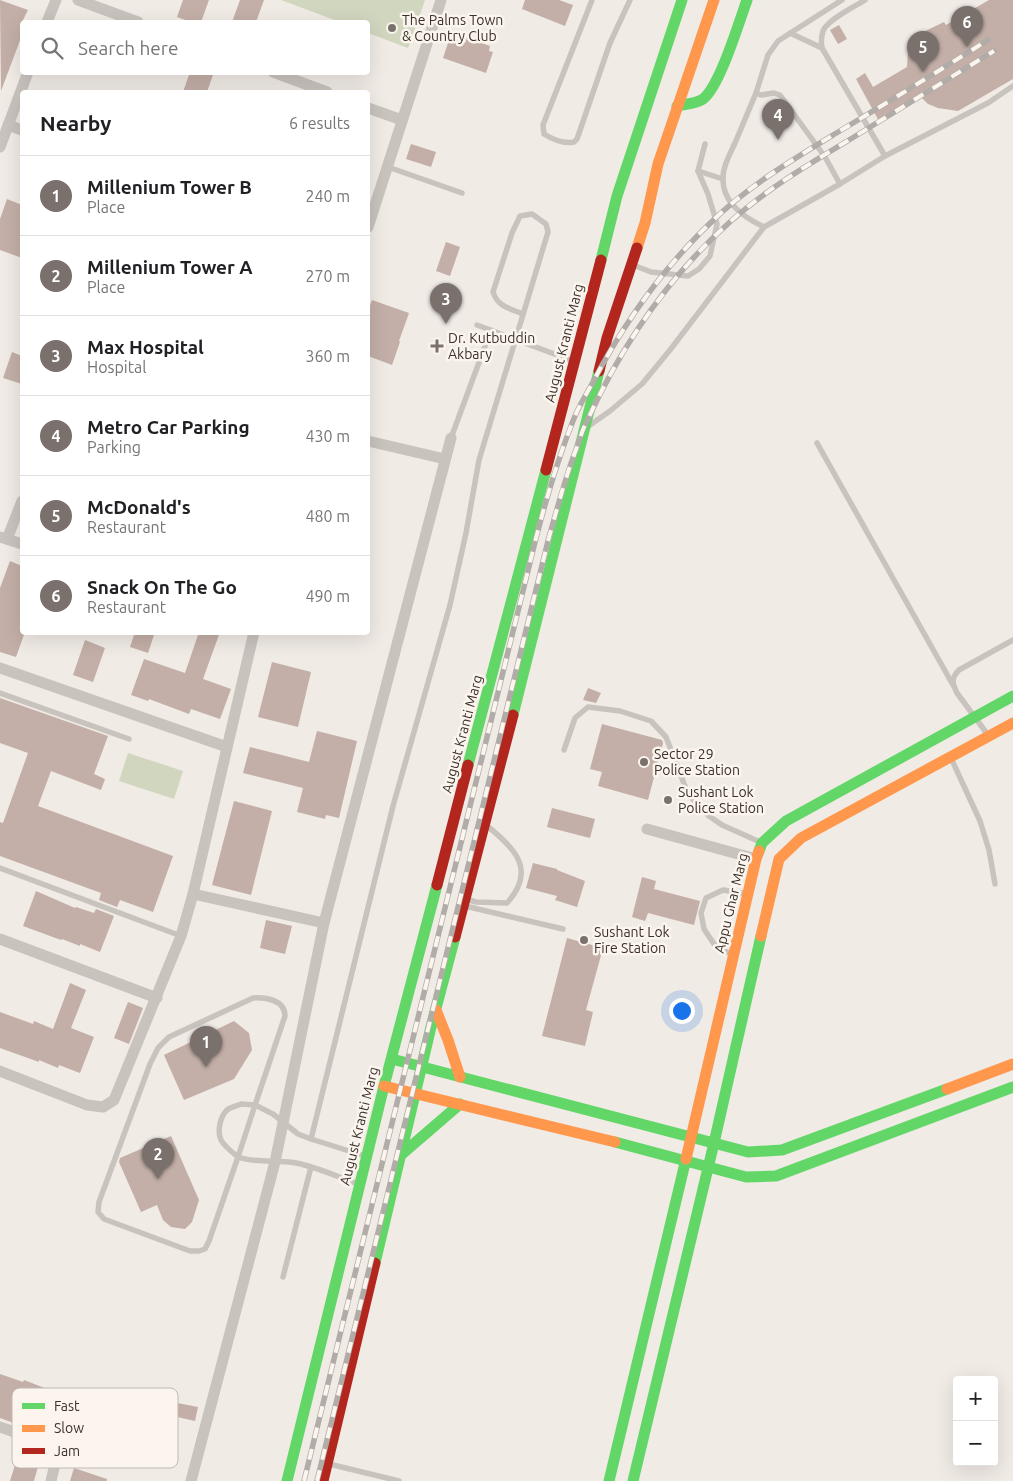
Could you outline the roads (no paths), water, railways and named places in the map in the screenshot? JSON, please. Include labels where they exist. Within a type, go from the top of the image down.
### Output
[{"type":"main road","points":[[670,0],[673,26]]},
{"type":"main road","name":"August Kranti Marg","points":[[287,1481],[384,1086],[617,196],[682,0]]},
{"type":"main road","points":[[323,1481],[436,1010],[534,638],[607,338],[645,223],[658,164],[714,0]]},
{"type":"main road","points":[[677,106],[703,99],[712,89],[747,0]]},
{"type":"main road","name":"Appu Ghar Marg","points":[[609,1481],[756,859],[762,843],[786,821],[1013,696]]},
{"type":"main road","points":[[633,1481],[714,1143],[779,858],[801,838],[1013,723]]},
{"type":"main road","points":[[762,843],[779,858]]},
{"type":"main road","points":[[436,1010],[460,1077]]},
{"type":"main road","points":[[392,1059],[748,1152],[782,1150],[1013,1064]]},
{"type":"main road","points":[[384,1086],[586,1134],[746,1177],[776,1176],[1013,1087]]},
{"type":"main road","points":[[402,1154],[460,1104]]},
{"type":"street","points":[[48,20],[56,0]]},
{"type":"street","points":[[78,0],[133,20]]},
{"type":"street","points":[[370,221],[441,0]]},
{"type":"street","points":[[21,90],[27,75]]},
{"type":"street","points":[[281,75],[322,90]]},
{"type":"street","points":[[0,147],[20,93]]},
{"type":"street","points":[[370,109],[402,120]]},
{"type":"street","points":[[8,125],[20,129]]},
{"type":"street","points":[[191,1481],[275,1162],[324,923],[451,438]]},
{"type":"street","points":[[370,441],[445,459]]},
{"type":"street","points":[[20,505],[4,538],[20,543]]},
{"type":"street","points":[[0,1071],[87,1105],[103,1107],[114,1100],[181,936],[193,894],[253,635]]},
{"type":"street","points":[[0,668],[227,747]]},
{"type":"street","points":[[647,829],[756,859]]},
{"type":"street","points":[[193,894],[324,923]]},
{"type":"street","points":[[0,939],[156,998]]},
{"type":"street","points":[[0,1427],[12,1431]]},
{"type":"street","points":[[51,1481],[54,1468]]},
{"type":"lane","points":[[592,0],[542,125],[544,134],[565,143],[574,142],[578,139],[610,43],[630,0]]},
{"type":"lane","points":[[764,227],[749,220],[732,205],[725,194],[722,179],[727,162],[756,93],[772,48],[778,41],[842,0]]},
{"type":"lane","points":[[865,0],[828,23],[823,30],[821,38],[822,48],[885,156]]},
{"type":"lane","points":[[790,33],[822,48]]},
{"type":"lane","points":[[585,428],[610,411],[642,384],[764,227],[885,156],[988,103],[1013,86]]},
{"type":"lane","points":[[756,93],[761,95],[774,93],[780,95],[825,157],[840,184]]},
{"type":"lane","points":[[631,265],[651,272],[688,276],[699,269],[710,256],[717,224],[708,194],[698,171],[705,144]]},
{"type":"lane","points":[[388,167],[462,193]]},
{"type":"lane","points":[[698,171],[722,179]]},
{"type":"lane","points":[[311,1139],[386,833],[450,605],[480,460],[548,232],[546,224],[532,214],[520,216],[512,233],[493,292],[495,300],[500,305],[523,314]]},
{"type":"lane","points":[[477,325],[575,361]]},
{"type":"lane","points":[[451,438],[491,330]]},
{"type":"lane","points":[[817,444],[957,693],[989,736]]},
{"type":"lane","points":[[953,685],[955,674],[959,670],[1013,640]]},
{"type":"lane","points":[[0,693],[129,739]]},
{"type":"lane","points":[[564,750],[575,718],[588,707],[620,711],[651,721],[666,738],[688,794],[693,800],[708,816],[722,825],[762,843]]},
{"type":"lane","points":[[950,756],[980,821],[989,850],[995,884]]},
{"type":"lane","points":[[464,902],[507,903],[516,893],[520,883],[522,868],[517,854],[485,824]]},
{"type":"lane","points":[[0,868],[181,936]]},
{"type":"lane","points":[[734,956],[714,944],[704,929],[701,912],[706,898],[723,890],[748,894]]},
{"type":"lane","points":[[464,902],[563,929]]},
{"type":"lane","points":[[263,997],[275,1001],[284,1008],[286,1016],[238,1157],[205,1249],[190,1251],[104,1219],[98,1212],[97,1207],[150,1064],[158,1048],[169,1037],[253,998],[263,997]]},
{"type":"lane","points":[[360,1185],[293,1162],[247,1160],[238,1157],[220,1138],[221,1120],[225,1111],[232,1107],[241,1104],[255,1105],[273,1114],[298,1134],[367,1157]]},
{"type":"lane","points":[[284,1277],[311,1167]]},
{"type":"lane","points":[[327,1463],[399,1481]]},
{"type":"railway","points":[[304,1481],[536,538],[549,491],[577,412],[634,313],[684,250],[722,212],[781,168],[988,40]]},
{"type":"railway","points":[[317,1481],[548,541],[561,494],[586,422],[616,364],[649,312],[688,264],[731,221],[759,198],[804,168],[994,51]]},
{"type":"place","name":"The Palms Town & Country Club","points":[[392,28]]},
{"type":"place","name":"Snack On The Go","points":[[967,47]]},
{"type":"place","name":"McDonald's","points":[[923,72]]},
{"type":"place","name":"Metro Car Parking","points":[[778,140]]},
{"type":"place","name":"Max Hospital","points":[[446,324]]},
{"type":"place","name":"Dr. Kutbuddin Akbary","points":[[437,346]]},
{"type":"place","name":"Sector 29 Police Station","points":[[644,762]]},
{"type":"place","name":"Sushant Lok Police Station","points":[[668,800]]},
{"type":"place","name":"Sushant Lok Fire Station","points":[[584,940]]},
{"type":"place","name":"Millenium Tower B","points":[[206,1067]]},
{"type":"place","name":"Millenium Tower A","points":[[158,1179]]}]
